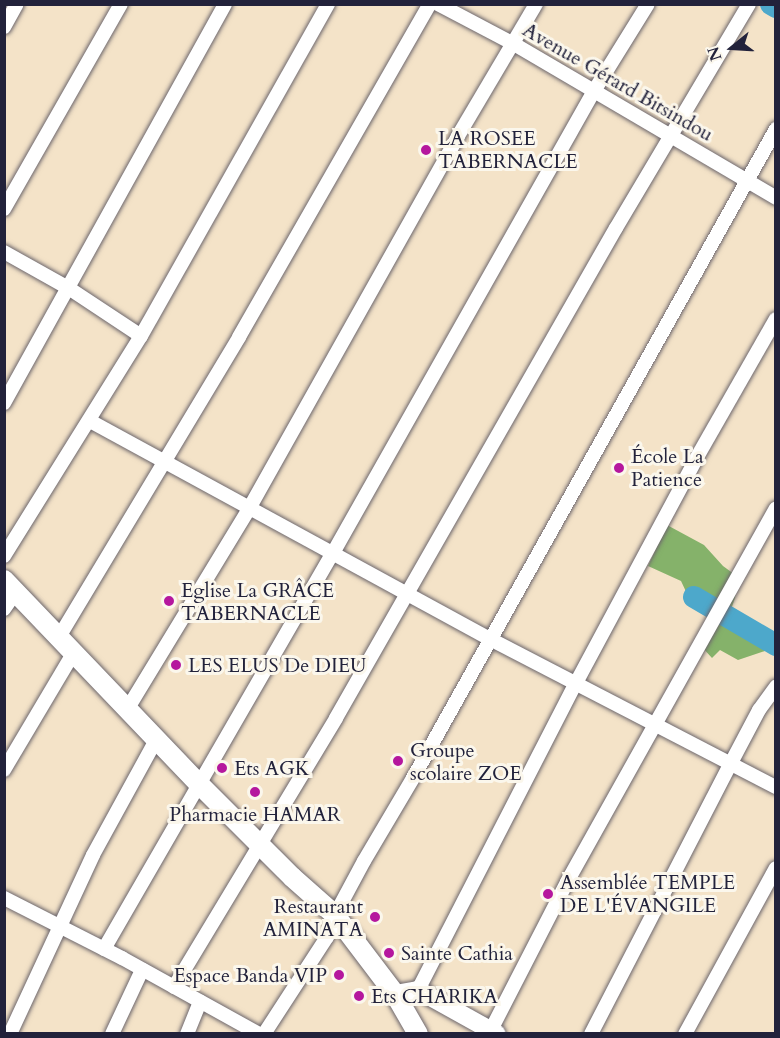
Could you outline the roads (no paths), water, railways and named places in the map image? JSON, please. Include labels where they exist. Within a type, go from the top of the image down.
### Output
[{"type":"highway","points":[[10,586],[198,783],[335,915],[395,994],[410,1029]]},
{"type":"main road","points":[[395,994],[418,990],[494,1032]]},
{"type":"street","points":[[4,27],[17,4]]},
{"type":"street","points":[[4,209],[121,4]]},
{"type":"street","points":[[4,403],[70,289],[171,97],[225,4]]},
{"type":"street","points":[[4,556],[141,336],[328,4]]},
{"type":"street","points":[[59,637],[239,337],[430,4]]},
{"type":"street","name":"Avenue Gérard Bitsindou","points":[[438,4],[514,44],[776,198]]},
{"type":"street","points":[[128,708],[250,507],[458,136],[536,4]]},
{"type":"street","points":[[104,949],[333,553],[594,91],[648,4]]},
{"type":"street","points":[[174,987],[260,845],[749,4]]},
{"type":"street","points":[[264,1034],[327,937],[335,915],[776,129]]},
{"type":"street","points":[[4,252],[70,289],[141,336]]},
{"type":"street","points":[[418,990],[576,684],[696,459],[776,319]]},
{"type":"street","points":[[90,421],[490,639],[776,788]]},
{"type":"street","points":[[494,1032],[567,882],[776,508]]},
{"type":"street","points":[[4,609],[10,586]]},
{"type":"street","points":[[4,770],[74,652]]},
{"type":"street","points":[[591,1034],[730,763],[759,710],[776,687]]},
{"type":"street","points":[[10,1034],[99,844],[156,740]]},
{"type":"street","points":[[685,1034],[776,868]]},
{"type":"street","points":[[4,898],[104,949],[259,1034]]},
{"type":"street","points":[[112,1034],[142,970]]},
{"type":"street","points":[[187,1034],[200,1001]]},
{"type":"waterway","points":[[771,4],[776,7]]},
{"type":"waterway","points":[[694,597],[776,645]]},
{"type":"place","name":"LA ROSEE TABERNACLE","points":[[426,150]]},
{"type":"place","name":"École La Patience","points":[[619,468]]},
{"type":"place","name":"Eglise La GRÂCE TABERNACLE","points":[[169,601]]},
{"type":"place","name":"LES ELUS De DIEU","points":[[176,665]]},
{"type":"place","name":"Groupe scolaire ZOE","points":[[398,761]]},
{"type":"place","name":"Ets AGK","points":[[222,768]]},
{"type":"place","name":"Pharmacie HAMAR","points":[[255,792]]},
{"type":"place","name":"Assemblée TEMPLE DE L'ÉVANGILE","points":[[548,894]]},
{"type":"place","name":"Restaurant AMINATA","points":[[375,917]]},
{"type":"place","name":"Sainte Cathia","points":[[389,953]]},
{"type":"place","name":"Espace Banda VIP","points":[[339,975]]},
{"type":"place","name":"Ets CHARIKA","points":[[359,996]]}]
